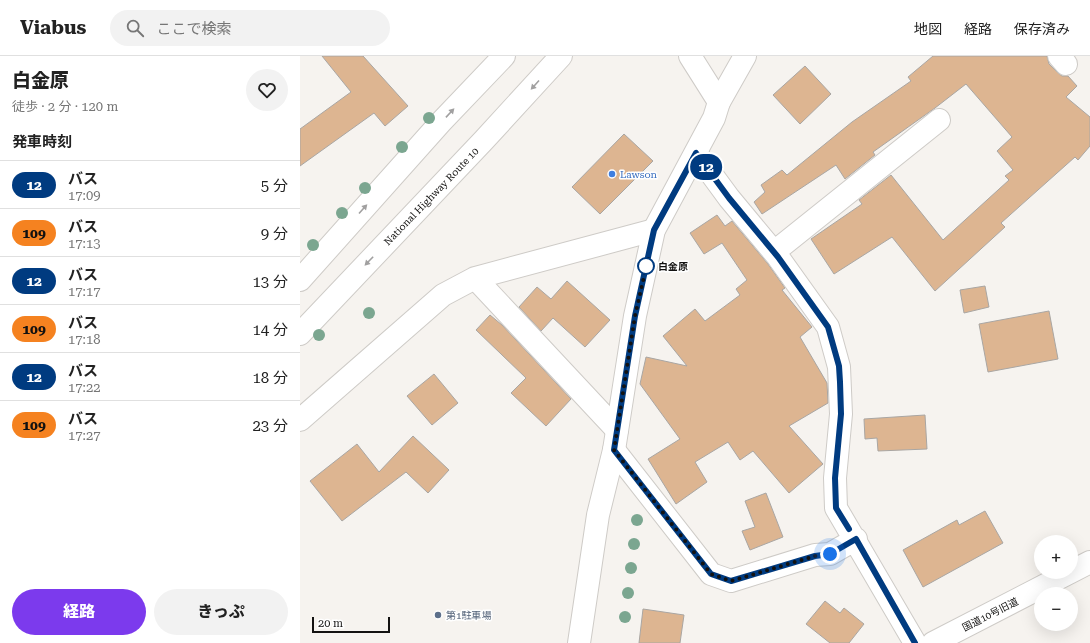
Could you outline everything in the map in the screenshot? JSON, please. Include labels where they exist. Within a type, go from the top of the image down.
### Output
[{"type":"main road","points":[[300,280],[441,122],[504,56]]},
{"type":"main road","name":"National Highway Route 10","points":[[300,334],[484,140],[561,56]]},
{"type":"main road","points":[[690,56],[719,102]]},
{"type":"main road","points":[[579,643],[598,515],[616,440],[635,316],[654,230],[714,118],[719,102],[745,56]]},
{"type":"main road","points":[[774,252],[938,120]]},
{"type":"main road","points":[[696,153],[729,198],[774,252],[828,327],[840,374],[841,414],[835,478],[836,508],[856,539],[915,643]]},
{"type":"main road","points":[[300,420],[443,295],[475,278],[654,230]]},
{"type":"main road","points":[[475,278],[616,440],[711,574],[731,581],[815,556],[830,554],[856,539]]},
{"type":"main road","name":"国道10号旧道","points":[[933,643],[1090,562]]},
{"type":"building","points":[[322,56],[363,56],[408,106],[385,126],[374,113],[300,166],[300,129],[351,92]]},
{"type":"building","points":[[933,56],[1047,56],[1049,64],[1057,72],[1062,76],[1068,76],[1077,86],[1066,97],[1090,117],[1090,146],[1078,160],[1075,157],[1001,223],[1005,227],[935,291],[892,237],[834,274],[811,239],[862,204],[859,200],[891,175],[943,240],[1009,180],[1005,176],[1013,170],[997,151],[1012,137],[966,84],[873,152],[875,155],[845,179],[836,165],[762,214],[754,202],[765,192],[761,185],[782,170],[787,175],[852,122],[911,81],[908,77]]},
{"type":"building","points":[[805,66],[831,94],[800,124],[773,95]]},
{"type":"building","name":"Lawson","points":[[624,134],[653,161],[600,214],[572,187]]},
{"type":"building","points":[[717,215],[725,226],[732,221],[768,264],[785,288],[782,290],[812,327],[800,337],[827,383],[828,403],[789,426],[823,464],[789,493],[753,451],[740,460],[728,442],[695,462],[707,482],[676,504],[648,459],[680,439],[640,384],[646,357],[687,366],[663,336],[695,309],[705,321],[740,295],[736,289],[747,280],[722,243],[704,254],[690,233]]},
{"type":"building","points":[[567,281],[610,320],[585,347],[553,318],[541,331],[519,307],[537,287],[551,299]]},
{"type":"building","points":[[985,286],[989,307],[964,313],[960,290]]},
{"type":"building","points":[[1049,311],[1058,359],[988,372],[979,324]]},
{"type":"building","points":[[490,315],[502,325],[571,399],[546,426],[511,393],[526,378],[476,330]]},
{"type":"building","points":[[434,374],[458,403],[432,425],[407,396]]},
{"type":"building","points":[[925,415],[927,449],[878,451],[877,438],[865,439],[864,419]]},
{"type":"building","points":[[413,436],[449,470],[428,493],[406,472],[342,521],[310,481],[357,444],[379,472]]},
{"type":"building","points":[[766,493],[783,537],[750,550],[742,531],[755,527],[745,501]]},
{"type":"building","points":[[985,511],[1003,543],[923,587],[903,550],[957,520],[959,525]]},
{"type":"building","points":[[825,601],[840,613],[844,608],[864,624],[849,643],[830,643],[806,624]]},
{"type":"building","points":[[643,609],[684,615],[680,643],[639,643]]},
{"type":"bus line","name":"12","points":[[849,529],[836,508],[835,478],[841,414],[840,382],[839,366],[828,327],[805,297],[778,257],[729,198],[696,153],[654,230],[635,316],[614,450],[711,574],[721,578],[731,581],[815,556],[830,554],[856,539],[915,643]]},
{"type":"place","name":"Lawson","points":[[612,174]]},
{"type":"place","name":"白金原","points":[[646,266]]},
{"type":"place","name":"第1駐車場","points":[[438,615]]},
{"type":"route","points":[[646,266],[648,259],[635,316],[614,450],[711,574],[731,581],[815,556],[830,554]]}]
